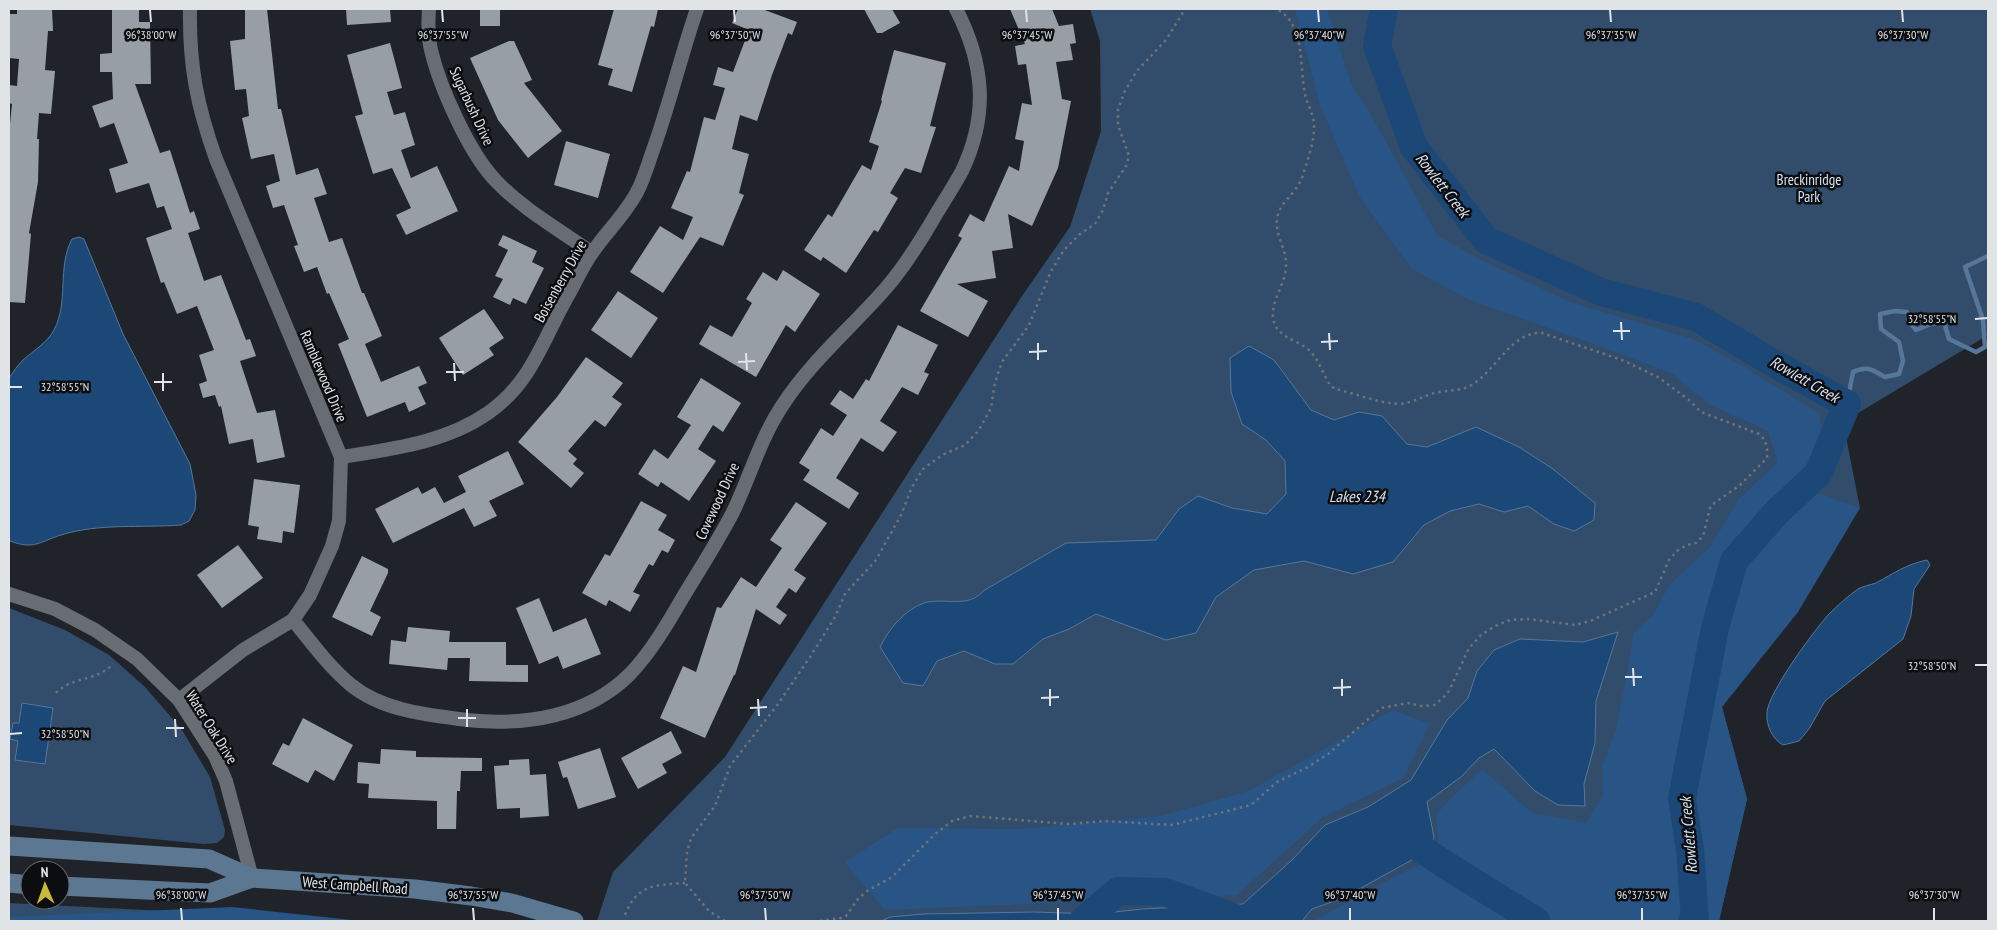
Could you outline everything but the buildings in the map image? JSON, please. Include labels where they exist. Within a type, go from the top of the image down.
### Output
[{"type":"main road","name":"West Campbell Road","points":[[9,846],[209,859],[252,878],[471,896],[512,903],[574,921]]},
{"type":"main road","name":"West Campbell Road","points":[[70,886],[210,893],[252,878]]},
{"type":"street","name":"Ramblewood Drive","points":[[179,700],[243,650],[294,620],[310,595],[332,546],[339,521],[340,457],[205,129],[192,72],[190,9]]},
{"type":"street","name":"Sugarbush Drive","points":[[429,9],[428,29],[431,49],[439,76],[468,143],[496,182],[592,253]]},
{"type":"street","name":"Boisenberry Drive","points":[[340,457],[398,448],[436,438],[466,426],[487,414],[516,388],[540,352],[561,307],[592,253],[624,214],[644,175],[664,118],[697,9]]},
{"type":"street","name":"Covewood Drive","points":[[294,620],[327,662],[353,687],[378,701],[421,714],[476,720],[521,722],[554,717],[581,707],[612,690],[630,674],[669,621],[709,555],[734,510],[764,437],[781,406],[798,382],[888,286],[927,230],[962,171],[976,134],[981,99],[979,72],[974,50],[956,9]]},
{"type":"street","name":"Water Oak Drive","points":[[9,594],[55,609],[95,630],[136,659],[179,700],[215,756],[226,781],[252,878]]},
{"type":"path","points":[[725,921],[708,911],[685,883],[687,852],[691,838],[715,806],[730,766],[773,711],[810,657],[834,617],[845,594],[876,560],[901,516],[912,487],[923,469],[942,456],[965,445],[979,430],[991,408],[995,382],[1002,362],[1029,325],[1051,271],[1064,250],[1080,234],[1095,224],[1103,210],[1108,193],[1126,166],[1129,156],[1118,125],[1118,109],[1125,91],[1136,72],[1166,40],[1185,9]]},
{"type":"path","points":[[820,921],[846,916],[858,899],[867,891],[892,877],[934,835],[952,821],[970,816],[1069,824],[1106,821],[1172,825],[1251,805],[1277,782],[1308,768],[1328,754],[1381,708],[1408,703],[1434,706],[1449,691],[1469,648],[1481,635],[1495,626],[1510,620],[1528,619],[1575,625],[1590,621],[1655,592],[1669,560],[1677,550],[1696,543],[1703,536],[1710,508],[1713,504],[1740,486],[1767,458],[1765,440],[1759,434],[1701,412],[1689,400],[1658,377],[1622,360],[1542,334],[1533,333],[1525,337],[1512,346],[1484,376],[1472,385],[1459,390],[1438,392],[1406,403],[1391,404],[1335,389],[1310,351],[1287,338],[1277,329],[1273,319],[1273,309],[1283,283],[1286,263],[1277,234],[1277,219],[1281,207],[1297,190],[1302,178],[1313,139],[1314,121],[1304,94],[1302,64],[1295,29],[1288,17],[1276,9]]},
{"type":"path","points":[[56,693],[71,683],[95,677],[112,665]]},
{"type":"path","points":[[625,915],[630,903],[637,894],[648,887],[685,883]]},
{"type":"green space","name":"Breckinridge Park","points":[[1090,9],[1988,9],[1988,335],[1843,422],[1860,508],[1722,707],[1747,799],[1719,921],[597,921],[613,872],[725,757],[1022,296],[1070,227],[1101,131],[1100,41]]},
{"type":"green space","points":[[9,608],[65,630],[109,655],[145,687],[182,730],[210,777],[225,830],[224,837],[217,843],[204,844],[9,825]]},
{"type":"green space","points":[[9,903],[20,904],[20,910],[70,910],[70,906],[359,921],[9,921]]},
{"type":"shaded area","points":[[1295,9],[1327,9],[1352,86],[1370,113],[1437,235],[1479,259],[1570,302],[1693,339],[1736,362],[1820,414],[1822,449],[1799,486],[1860,508],[1798,612],[1722,707],[1747,799],[1719,921],[1314,921],[1390,879],[1439,855],[1436,815],[1482,769],[1532,813],[1586,823],[1603,795],[1602,766],[1617,727],[1634,633],[1654,614],[1669,585],[1710,547],[1739,499],[1778,462],[1768,431],[1709,404],[1673,374],[1470,300],[1412,269],[1359,196],[1320,105]]},
{"type":"shaded area","points":[[1393,710],[1430,724],[1403,778],[1323,817],[1237,895],[885,910],[845,862],[898,828],[1019,829],[1161,816],[1249,791]]},
{"type":"shaded area","points":[[232,907],[361,921],[9,921],[9,917]]},
{"type":"water","points":[[79,237],[84,239],[123,334],[190,464],[196,495],[195,510],[189,521],[181,525],[90,529],[75,531],[36,544],[18,544],[10,541],[9,538],[9,378],[21,362],[44,343],[54,330],[61,308],[65,261],[72,239]]},
{"type":"water","name":"Lakes 234","points":[[1249,346],[1274,360],[1311,410],[1334,420],[1359,412],[1382,416],[1407,444],[1427,447],[1476,427],[1519,447],[1553,469],[1595,503],[1594,520],[1574,531],[1554,524],[1528,506],[1504,512],[1479,504],[1450,511],[1424,525],[1393,562],[1353,574],[1304,561],[1254,570],[1216,597],[1196,633],[1166,640],[1096,614],[1069,629],[1043,639],[1013,664],[995,664],[964,651],[937,661],[923,686],[903,683],[880,647],[898,621],[917,606],[931,601],[955,602],[971,600],[983,591],[1066,543],[1156,540],[1179,509],[1198,496],[1232,508],[1267,514],[1286,494],[1285,461],[1266,440],[1242,424],[1231,392],[1230,358]]},
{"type":"water","points":[[1927,560],[1930,565],[1914,589],[1911,616],[1903,639],[1825,701],[1809,729],[1799,741],[1783,745],[1779,742],[1769,727],[1767,713],[1769,704],[1783,677],[1822,622],[1839,604],[1858,589],[1876,583],[1907,566]]},
{"type":"water","points":[[1618,632],[1596,701],[1595,743],[1584,784],[1585,806],[1558,805],[1535,791],[1494,749],[1479,758],[1462,776],[1427,802],[1434,837],[1428,851],[1343,898],[1312,909],[1302,921],[881,921],[890,917],[924,914],[1034,912],[1097,914],[1142,909],[1243,904],[1292,860],[1325,825],[1368,807],[1411,780],[1447,720],[1468,698],[1477,671],[1494,650],[1520,639],[1583,642]]},
{"type":"water","points":[[22,703],[53,708],[45,764],[15,760],[18,741],[10,739],[13,723],[19,723]]},
{"type":"waterway","name":"Rowlett Creek","points":[[1384,9],[1377,46],[1414,147],[1486,240],[1601,292],[1696,317],[1847,404],[1818,474],[1777,512],[1734,561],[1715,628],[1682,798],[1690,850],[1695,919],[1692,921]]},
{"type":"waterway","points":[[1847,404],[1853,372],[1862,369],[1873,370],[1885,377],[1899,374],[1903,361],[1899,342],[1881,329],[1880,314],[1895,311],[1907,312],[1910,323],[1916,330],[1931,324],[1944,322],[1949,339],[1976,352],[1985,347],[1983,320],[1965,267],[1988,256]]},
{"type":"waterway","name":"Rowlett Creek","points":[[1396,832],[1536,921]]},
{"type":"waterway","name":"Rowlett Creek","points":[[1083,921],[1118,891],[1165,892],[1238,919]]}]
